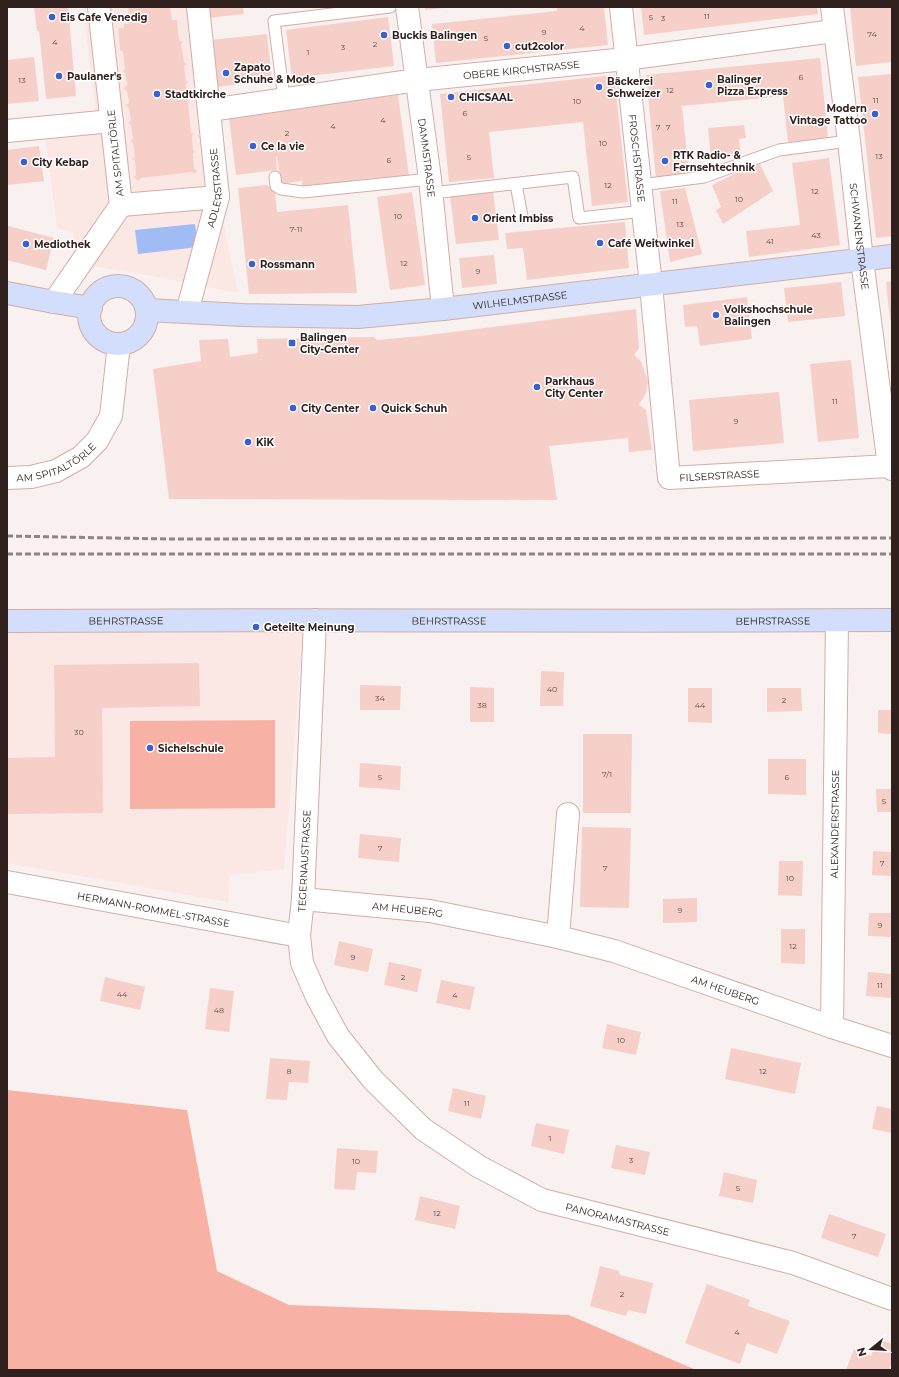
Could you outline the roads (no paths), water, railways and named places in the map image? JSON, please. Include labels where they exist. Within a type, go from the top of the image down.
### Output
[{"type":"street","name":"AM SPITALTÖRLE","points":[[54,302],[121,205],[99,7]]},
{"type":"street","name":"ADLERSTRASSE","points":[[187,312],[218,197],[198,7]]},
{"type":"street","name":"DAMMSTRASSE","points":[[407,7],[431,186],[443,309]]},
{"type":"street","name":"FROSCHSTRASSE","points":[[621,7],[651,285]]},
{"type":"street","name":"SCHWANENSTRASSE","points":[[832,7],[862,260],[890,468]]},
{"type":"street","name":"OBERE KIRCHSTRASSE","points":[[210,110],[417,80],[626,59],[834,31]]},
{"type":"street","points":[[7,131],[112,121]]},
{"type":"street","points":[[121,205],[218,197]]},
{"type":"street","name":"WILHELMSTRASSE","points":[[147,310],[242,315],[358,317],[443,309],[892,256]]},
{"type":"street","name":"FILSERSTRASSE","points":[[651,285],[669,478],[890,468]]},
{"type":"street","points":[[116,286],[125,286],[136,292],[144,301],[147,310],[147,320],[137,337],[129,342],[119,344],[106,341],[96,333],[90,316],[94,299],[100,292],[107,288],[116,286]]},
{"type":"street","points":[[7,293],[91,308]]},
{"type":"street","name":"AM SPITALTÖRLE","points":[[7,478],[31,478],[56,471],[81,457],[97,441],[111,416],[119,344]]},
{"type":"street","name":"TEGERNAUSTRASSE","points":[[315,620],[303,900],[299,936],[302,963],[317,997],[338,1036],[373,1080]]},
{"type":"street","name":"BEHRSTRASSE","points":[[7,621],[892,620]]},
{"type":"street","name":"ALEXANDERSTRASSE","points":[[832,1027],[837,621]]},
{"type":"street","points":[[558,937],[568,814]]},
{"type":"street","name":"HERMANN-ROMMEL-STRASSE","points":[[7,882],[299,936]]},
{"type":"street","name":"AM HEUBERG","points":[[303,900],[430,911],[558,937],[614,951],[832,1027],[892,1046]]},
{"type":"street","name":"PANORAMASTRASSE","points":[[373,1080],[423,1129],[478,1166],[542,1200],[793,1263],[892,1298]]},
{"type":"lane","points":[[284,99],[274,21],[390,7]]},
{"type":"lane","points":[[641,186],[704,177],[779,150],[849,141]]},
{"type":"lane","points":[[274,177],[276,186],[281,189],[303,192],[516,184],[573,177],[579,218],[644,211]]},
{"type":"lane","points":[[516,184],[522,217]]},
{"type":"water","points":[[195,224],[198,247],[138,254],[135,230]]},
{"type":"railway","points":[[7,536],[167,539],[892,538]]},
{"type":"railway","points":[[7,554],[892,554]]},
{"type":"place","name":"Eis Cafe Venedig","points":[[52,17]]},
{"type":"place","name":"Buckis Balingen","points":[[384,35]]},
{"type":"place","name":"cut2color","points":[[507,46]]},
{"type":"place","name":"Zapato Schuhe & Mode","points":[[226,73]]},
{"type":"place","name":"Paulaner's","points":[[59,76]]},
{"type":"place","name":"Balinger Pizza Express","points":[[709,85]]},
{"type":"place","name":"Bäckerei Schweizer","points":[[599,87]]},
{"type":"place","name":"Stadtkirche","points":[[157,94]]},
{"type":"place","name":"CHICSAAL","points":[[451,97]]},
{"type":"place","name":"Modern Vintage Tattoo","points":[[875,114]]},
{"type":"place","name":"Ce la vie","points":[[253,146]]},
{"type":"place","name":"RTK Radio- & Fernsehtechnik","points":[[665,161]]},
{"type":"place","name":"City Kebap","points":[[24,162]]},
{"type":"place","name":"Orient Imbiss","points":[[475,218]]},
{"type":"place","name":"Café Weitwinkel","points":[[600,243]]},
{"type":"place","name":"Mediothek","points":[[26,244]]},
{"type":"place","name":"Rossmann","points":[[252,264]]},
{"type":"place","name":"Volkshochschule Balingen","points":[[716,315]]},
{"type":"place","name":"Balingen City-Center","points":[[292,343]]},
{"type":"place","name":"Parkhaus City Center","points":[[537,387]]},
{"type":"place","name":"City Center","points":[[293,408]]},
{"type":"place","name":"Quick Schuh","points":[[373,408]]},
{"type":"place","name":"KiK","points":[[248,442]]},
{"type":"place","name":"Geteilte Meinung","points":[[256,627]]},
{"type":"place","name":"Sichelschule","points":[[150,748]]}]
